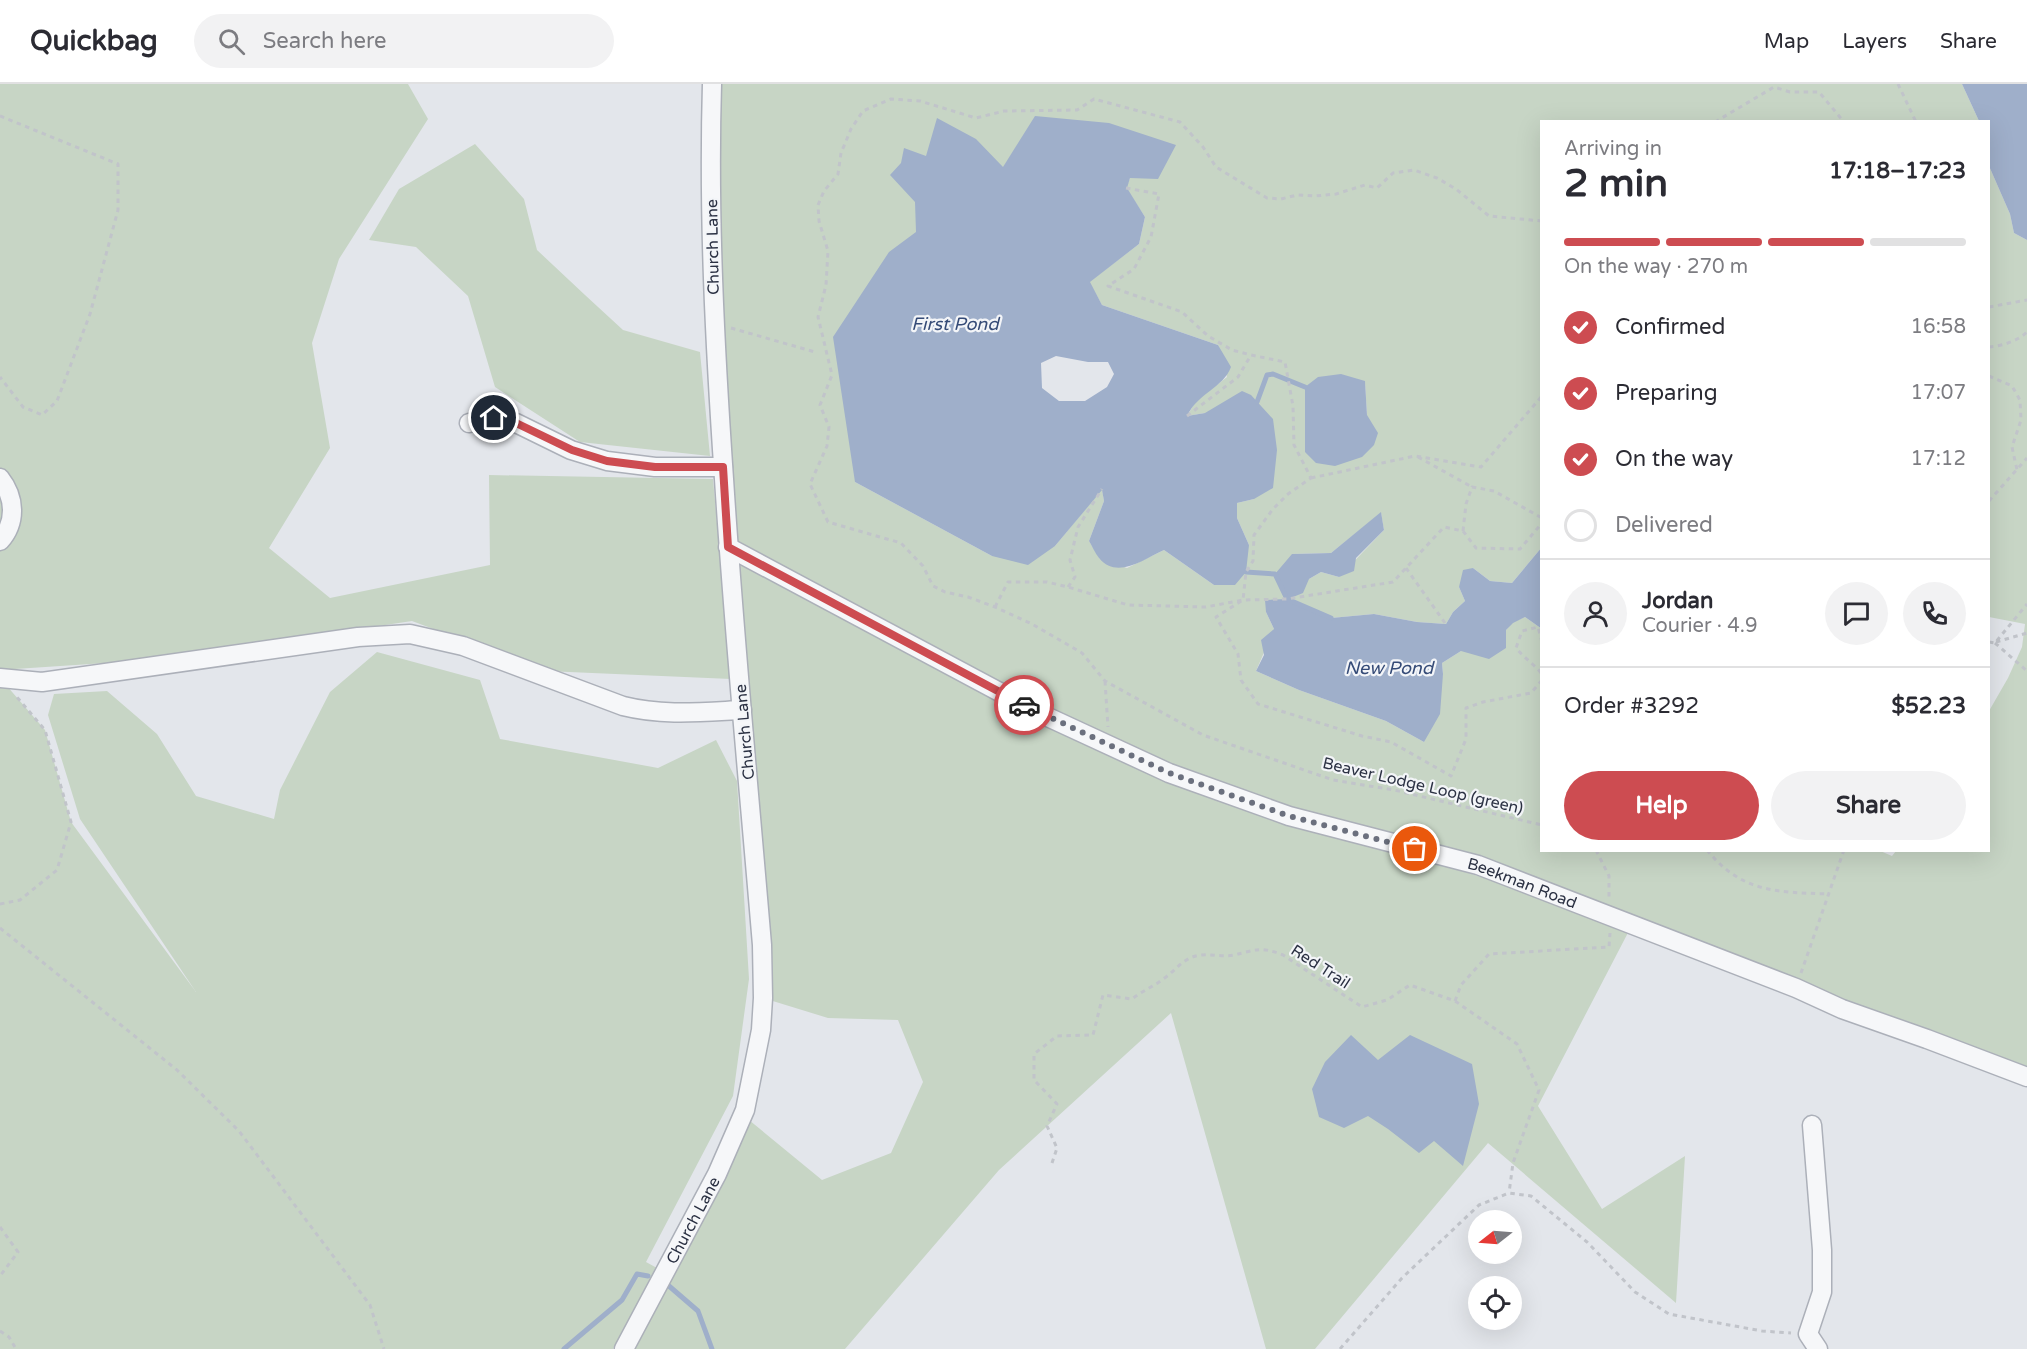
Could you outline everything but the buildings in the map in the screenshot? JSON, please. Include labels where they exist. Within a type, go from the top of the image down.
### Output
[{"type":"street","name":"Church Lane","points":[[624,1349],[733,1141],[745,1110],[761,1030],[762,945],[728,547],[714,323],[711,237],[712,84]]},
{"type":"street","points":[[468,423],[494,418],[516,423],[572,450],[607,461],[655,467],[723,467]]},
{"type":"street","points":[[0,478],[10,495],[12,506],[11,525],[0,541]]},
{"type":"street","name":"Beekman Road","points":[[728,547],[1037,712],[1169,773],[1289,816],[1478,865],[1796,988],[1842,1009],[2027,1077]]},
{"type":"street","points":[[1,679],[42,682],[358,637],[410,634],[463,646],[634,709],[676,714],[742,710]]},
{"type":"street","points":[[1812,1125],[1822,1251],[1822,1292],[1813,1342]]},
{"type":"path","points":[[1898,84],[1915,120]]},
{"type":"path","points":[[1718,120],[1774,87],[1790,92],[1819,93],[1842,120]]},
{"type":"path","name":"Beaver Lodge Loop (green)","points":[[1540,221],[1489,216],[1456,189],[1437,178],[1414,170],[1393,173],[1377,188],[1365,186],[1336,194],[1297,195],[1281,199],[1267,198],[1216,167],[1203,147],[1180,122],[1094,99],[1077,110],[1004,111],[976,118],[920,101],[891,99],[862,111],[841,153],[838,174],[824,192],[818,205],[819,221],[828,251],[826,285],[818,317],[832,375],[820,405],[829,427],[827,446],[810,484],[828,522],[901,543],[923,566],[933,586],[945,592],[968,597],[1032,624],[1082,653],[1105,681],[1203,735],[1334,780],[1394,790],[1540,825]]},
{"type":"path","points":[[0,116],[118,164],[118,210],[90,314],[57,401],[42,415],[23,407],[0,376]]},
{"type":"path","points":[[1126,188],[1160,194],[1151,237],[1134,269],[1108,286],[1182,312],[1208,336],[1233,350],[1285,362],[1293,406],[1294,446],[1303,467],[1311,478]]},
{"type":"path","points":[[1990,307],[2027,300]]},
{"type":"path","points":[[714,323],[815,352]]},
{"type":"path","points":[[1990,347],[2000,346],[2026,334]]},
{"type":"path","points":[[1187,416],[1238,377],[1251,355]]},
{"type":"path","points":[[1990,376],[2012,386],[2020,400],[2021,420],[2012,447],[2017,470]]},
{"type":"path","points":[[1243,600],[1246,572],[1253,561],[1254,535],[1273,509],[1311,478],[1416,456],[1481,467],[1540,398]]},
{"type":"path","points":[[1416,456],[1472,487],[1494,491],[1540,517]]},
{"type":"path","points":[[1990,500],[2027,458]]},
{"type":"path","points":[[1463,531],[1466,504],[1472,487]]},
{"type":"path","points":[[1068,587],[1075,577],[1070,560],[1078,527],[1102,489]]},
{"type":"path","points":[[994,607],[1008,582],[1047,582],[1128,605],[1206,607],[1243,600],[1287,599],[1393,582],[1444,527],[1463,531],[1476,548],[1520,549],[1540,525]]},
{"type":"path","points":[[1406,568],[1445,623]]},
{"type":"path","points":[[1243,600],[1216,617],[1238,654],[1241,680],[1258,704],[1362,736],[1391,742],[1451,776],[1466,739],[1466,708],[1483,702],[1531,693],[1540,682]]},
{"type":"path","points":[[1995,643],[2027,604]]},
{"type":"path","points":[[1540,634],[1538,627],[1522,631],[1516,648],[1540,672]]},
{"type":"path","points":[[1990,642],[1995,643],[2027,633]]},
{"type":"path","points":[[1995,643],[2027,671]]},
{"type":"path","points":[[0,904],[20,900],[57,870],[71,822],[45,730],[1,679]]},
{"type":"path","points":[[1105,681],[1108,730]]},
{"type":"path","points":[[1455,1001],[1461,985],[1489,954],[1609,947],[1611,927],[1609,876],[1597,852]]},
{"type":"path","points":[[1709,852],[1731,874],[1762,889],[1828,894]]},
{"type":"path","points":[[1796,988],[1843,852]]},
{"type":"path","points":[[0,928],[177,1070],[240,1131],[370,1305],[384,1349]]},
{"type":"path","name":"Red Trail","points":[[1052,1163],[1057,1148],[1047,1126],[1057,1104],[1034,1080],[1034,1054],[1057,1036],[1093,1035],[1103,995],[1132,999],[1143,989],[1163,980],[1184,960],[1201,955],[1232,956],[1253,949],[1270,950],[1283,955],[1362,1007],[1387,1000],[1410,985],[1455,1001],[1517,1044],[1539,1090],[1512,1163],[1509,1192]]},
{"type":"path","points":[[1340,1349],[1402,1278],[1479,1205],[1509,1192],[1531,1196],[1587,1242],[1635,1292],[1669,1314],[1813,1342]]},
{"type":"path","points":[[0,1227],[18,1252],[0,1276]]},
{"type":"path","points":[[0,1331],[9,1337],[16,1349]]},
{"type":"green space","points":[[0,84],[408,84],[428,119],[339,259],[312,343],[330,448],[269,548],[330,598],[490,565],[489,475],[713,479],[731,679],[546,671],[412,621],[151,660],[0,670]]},
{"type":"green space","points":[[712,84],[1962,84],[1979,120],[1540,120],[1540,549],[1512,583],[1490,581],[1473,568],[1459,587],[1465,601],[1453,612],[1446,624],[1417,622],[1374,614],[1331,618],[1287,599],[1266,612],[1274,629],[1256,671],[1299,690],[1386,721],[1424,742],[1443,674],[1442,663],[1461,651],[1506,648],[1506,630],[1513,622],[1525,617],[1540,628],[1540,852],[1883,852],[1892,856],[1895,852],[1990,852],[1990,709],[2022,647],[2025,624],[1990,617],[1990,168],[2010,214],[2014,233],[2027,240],[2027,1077],[1632,925],[1538,1106],[1602,1209],[1685,1156],[1676,1303],[1488,1143],[1315,1349],[1266,1349],[1171,1013],[999,1170],[845,1349],[634,1349],[749,1120],[822,1180],[891,1153],[923,1082],[898,1020],[828,1018],[763,998],[728,547]],"holes":[[[1003,167],[1130,178],[1126,188],[1145,217],[1139,244],[1089,282],[1102,305],[1218,345],[1227,377],[1196,401],[1187,416],[1205,413],[1254,499],[1237,503],[1237,518],[1249,545],[1214,585],[1164,550],[1127,568],[1100,559],[1089,541],[1104,501],[1102,489],[1055,546],[992,556],[855,482],[944,212]],[[1365,382],[1367,415],[1305,452],[1306,426]],[[1381,513],[1384,530],[1339,577],[1321,572],[1309,579],[1292,554],[1331,553]],[[1305,821],[1478,865],[1620,921]]]},
{"type":"green space","points":[[475,144],[524,199],[537,250],[585,295],[623,330],[700,352],[710,456],[580,442],[495,387],[468,296],[416,247],[369,240],[399,189]]},
{"type":"green space","points":[[377,652],[480,680],[500,739],[658,768],[716,740],[737,781],[749,979],[733,1096],[646,1262],[657,1268],[613,1349],[0,1349],[0,678],[45,730],[71,822],[196,992],[80,819],[48,715],[54,694],[107,691],[157,734],[196,796],[274,819],[280,790],[330,692]]},
{"type":"water","points":[[1962,84],[2027,84],[2027,240],[2014,233],[2010,214],[1990,168],[1990,120],[1979,120]]},
{"type":"water","name":"First Pond","points":[[1035,116],[1109,123],[1176,145],[1158,179],[1130,178],[1127,188],[1145,217],[1139,244],[1090,282],[1102,305],[1218,345],[1231,367],[1222,380],[1198,401],[1187,416],[1205,413],[1242,391],[1251,395],[1273,419],[1277,450],[1273,488],[1254,499],[1237,503],[1237,518],[1249,545],[1246,572],[1235,585],[1214,585],[1164,550],[1131,566],[1122,568],[1106,564],[1089,541],[1104,501],[1102,490],[1055,546],[1028,565],[992,556],[855,482],[833,337],[889,252],[916,232],[915,202],[890,175],[901,163],[904,148],[926,156],[937,118],[976,139],[1003,167]],"holes":[[[1056,356],[1088,362],[1108,362],[1114,374],[1107,387],[1085,401],[1059,401],[1042,388],[1041,363]]]},
{"type":"water","points":[[1341,374],[1365,381],[1367,415],[1378,433],[1374,445],[1362,457],[1335,466],[1316,463],[1305,452],[1305,387],[1318,377]]},
{"type":"water","name":"New Pond","points":[[1381,512],[1384,530],[1356,558],[1354,571],[1339,577],[1321,572],[1309,579],[1303,593],[1288,599],[1331,618],[1374,614],[1417,622],[1446,624],[1453,612],[1465,601],[1459,587],[1463,570],[1473,568],[1490,581],[1512,583],[1540,549],[1540,628],[1525,617],[1513,623],[1506,630],[1506,648],[1489,659],[1461,651],[1442,663],[1440,714],[1424,742],[1386,721],[1299,690],[1256,671],[1264,655],[1261,640],[1274,629],[1266,612],[1265,600],[1287,599],[1275,574],[1292,554],[1331,553]]},
{"type":"water","points":[[1351,1035],[1378,1060],[1410,1035],[1472,1064],[1479,1104],[1463,1166],[1434,1141],[1419,1153],[1368,1116],[1344,1128],[1319,1117],[1312,1089],[1325,1062]]},
{"type":"waterway","points":[[1257,402],[1267,375],[1273,374],[1305,387]]},
{"type":"waterway","points":[[1246,572],[1275,574],[1287,599],[1331,618]]},
{"type":"waterway","points":[[564,1349],[622,1300],[637,1274],[648,1276]]},
{"type":"waterway","points":[[669,1286],[698,1311],[712,1349]]},
{"type":"way so far","points":[[1024,705],[1169,773],[1289,816],[1415,849]]},
{"type":"route","points":[[494,418],[516,423],[572,450],[607,461],[655,467],[723,467],[728,547],[1024,705]]}]
